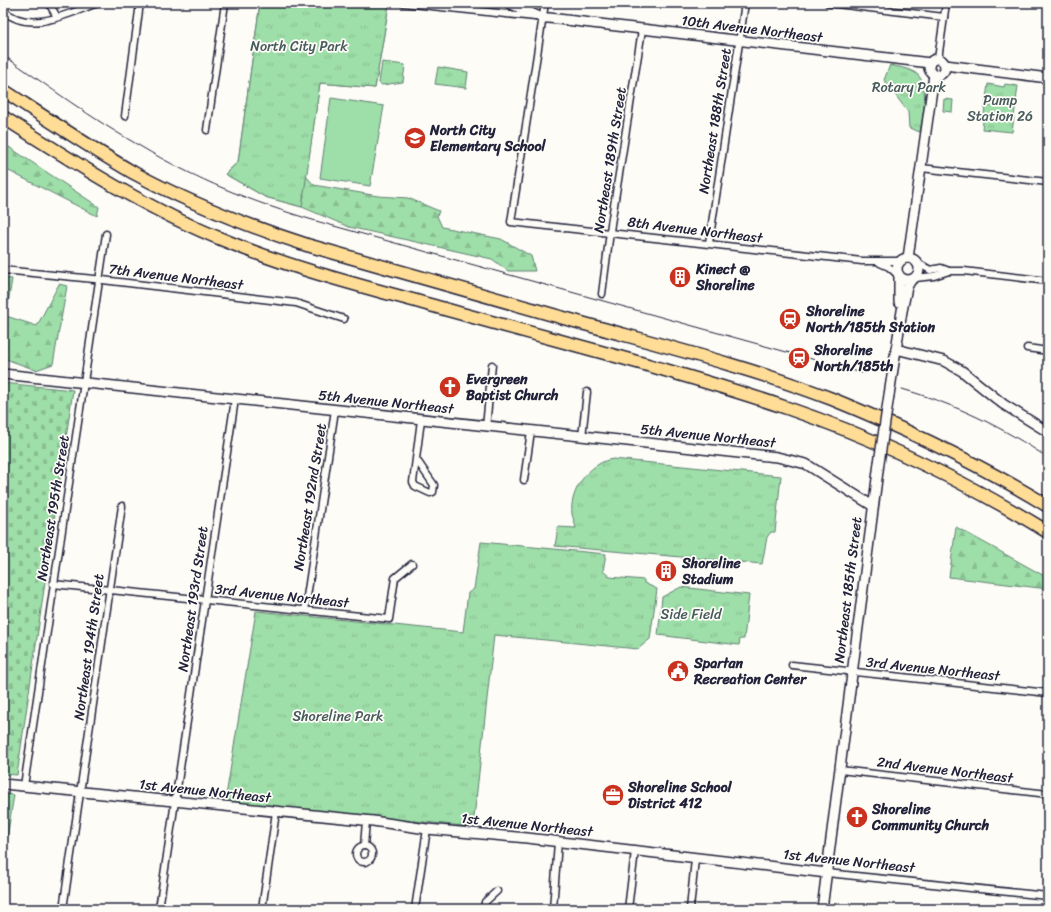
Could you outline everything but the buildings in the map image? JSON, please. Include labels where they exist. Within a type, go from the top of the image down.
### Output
[{"type":"highway","points":[[3,81],[70,133]]},
{"type":"highway","points":[[3,90],[134,173],[208,208],[276,235],[738,367],[831,399],[943,448],[1048,506]]},
{"type":"highway","points":[[3,117],[136,199],[191,227],[226,242],[310,271],[694,379],[787,408],[823,421],[912,460],[986,497],[1048,532]]},
{"type":"street","points":[[49,3],[57,17]]},
{"type":"street","points":[[3,10],[10,16],[20,21],[33,23],[57,17],[98,3]]},
{"type":"street","points":[[125,116],[140,3]]},
{"type":"street","points":[[207,130],[225,3]]},
{"type":"street","name":"10th Avenue Northeast","points":[[403,3],[739,42],[937,62],[1048,78]]},
{"type":"street","points":[[509,3],[542,18],[545,3]]},
{"type":"street","name":"Northeast 188th Street","points":[[709,243],[745,3]]},
{"type":"street","points":[[828,3],[944,17]]},
{"type":"street","points":[[908,258],[934,75],[929,69],[937,62],[946,3]]},
{"type":"street","name":"8th Avenue Northeast","points":[[542,18],[511,222],[709,243],[752,250],[877,262],[899,261]]},
{"type":"street","name":"Northeast 189th Street","points":[[602,294],[642,30]]},
{"type":"street","points":[[934,75],[941,74],[945,70],[937,62]]},
{"type":"street","points":[[921,168],[1048,182]]},
{"type":"street","name":"Northeast 195th Street","points":[[24,786],[106,234]]},
{"type":"street","points":[[949,271],[941,268],[930,270],[908,258],[899,261],[896,267],[898,275],[904,280],[934,276],[949,271],[964,271],[1048,281]]},
{"type":"street","name":"8th Avenue Northeast","points":[[877,262],[889,267],[898,275]]},
{"type":"street","points":[[913,279],[919,271],[918,263]]},
{"type":"street","name":"7th Avenue Northeast","points":[[3,270],[99,279],[296,303],[344,319]]},
{"type":"street","name":"Northeast 185th Street","points":[[898,275],[899,302],[902,311]]},
{"type":"street","name":"Northeast 185th Street","points":[[822,909],[879,463],[902,311],[907,287],[913,279]]},
{"type":"street","points":[[1027,348],[1048,350]]},
{"type":"street","points":[[896,349],[944,361],[962,371],[1003,404],[1048,432]]},
{"type":"street","points":[[486,426],[492,365]]},
{"type":"street","name":"5th Avenue Northeast","points":[[3,374],[792,459],[806,464],[873,506]]},
{"type":"street","points":[[582,437],[587,392]]},
{"type":"street","name":"Northeast 193rd Street","points":[[160,909],[236,399]]},
{"type":"street","name":"Northeast 192nd Street","points":[[305,610],[335,410]]},
{"type":"street","points":[[416,459],[434,485],[433,492],[430,493],[415,486],[413,482],[421,420]]},
{"type":"street","points":[[524,480],[531,432]]},
{"type":"street","name":"Northeast 194th Street","points":[[63,909],[122,506]]},
{"type":"street","name":"3rd Avenue Northeast","points":[[53,584],[389,619],[395,578],[412,564]]},
{"type":"street","name":"3rd Avenue Northeast","points":[[792,665],[1048,693]]},
{"type":"street","name":"2nd Avenue Northeast","points":[[840,770],[1048,794]]},
{"type":"street","name":"1st Avenue Northeast","points":[[3,784],[366,821],[427,829],[558,842],[694,859],[1048,896]]},
{"type":"street","points":[[262,909],[276,812]]},
{"type":"street","points":[[364,846],[366,821]]},
{"type":"street","points":[[415,909],[427,829]]},
{"type":"street","points":[[553,909],[558,842]]},
{"type":"street","points":[[628,909],[635,852]]},
{"type":"street","points":[[690,909],[694,859]]},
{"type":"street","points":[[484,909],[485,902],[497,891]]},
{"type":"green space","name":"North City Park","points":[[260,3],[389,4],[375,88],[320,83],[306,176],[314,185],[378,196],[408,198],[439,211],[437,216],[442,227],[501,239],[531,256],[535,271],[508,271],[492,259],[349,227],[302,207],[265,197],[225,174],[238,162]]},
{"type":"green space","name":"North City Park","points":[[260,3],[389,4],[375,88],[320,83],[302,207],[265,197],[225,174],[238,162]]},
{"type":"green space","points":[[382,62],[405,65],[403,82],[382,85],[379,83]]},
{"type":"green space","name":"Rotary Park","points":[[890,65],[914,72],[923,83],[924,109],[920,132],[909,128],[908,112],[884,80]]},
{"type":"green space","points":[[438,67],[468,72],[466,88],[435,84]]},
{"type":"green space","name":"Pump Station 26","points":[[988,84],[1004,87],[1005,84],[1018,86],[1012,132],[982,129]]},
{"type":"green space","points":[[331,98],[384,106],[370,186],[320,178]]},
{"type":"green space","points":[[944,99],[953,100],[952,112],[943,111]]},
{"type":"green space","points":[[3,143],[99,207],[97,216],[7,170],[6,188],[3,188]]},
{"type":"green space","points":[[3,278],[12,279],[6,316],[37,326],[59,284],[67,286],[53,364],[36,370],[3,358]]},
{"type":"green space","points":[[3,383],[73,390],[17,775],[3,774]]},
{"type":"green space","points":[[613,459],[781,476],[775,532],[771,532],[767,537],[762,564],[555,546],[558,527],[576,528],[572,514],[572,505],[574,496],[583,479],[596,465]]},
{"type":"green space","points":[[956,527],[1048,578],[1048,589],[949,577]]},
{"type":"green space","name":"Shoreline Park","points":[[481,542],[606,554],[603,571],[610,577],[644,580],[644,583],[657,589],[650,639],[638,649],[494,635],[473,827],[225,802],[256,611],[463,632],[468,593],[474,589]]},
{"type":"green space","name":"Side Field","points":[[681,587],[749,595],[744,639],[740,639],[739,645],[658,635],[662,597]]},
{"type":"green space","points":[[3,794],[14,795],[3,862]]},
{"type":"tram line","points":[[3,55],[122,136],[182,169],[248,198],[316,221],[862,373]]},
{"type":"tram line","points":[[902,389],[960,409],[996,426],[1048,458]]},
{"type":"place","name":"North City Elementary School","points":[[415,138]]},
{"type":"place","name":"Kinect @ Shoreline","points":[[680,277]]},
{"type":"place","name":"Shoreline North/185th Station","points":[[790,319]]},
{"type":"place","name":"Shoreline North/185th","points":[[799,358]]},
{"type":"place","name":"Evergreen Baptist Church","points":[[450,387]]},
{"type":"place","name":"Shoreline Stadium","points":[[666,571]]},
{"type":"place","name":"Spartan Recreation Center","points":[[678,671]]},
{"type":"place","name":"Shoreline School District 412","points":[[613,795]]},
{"type":"place","name":"Shoreline Community Church","points":[[857,817]]}]
